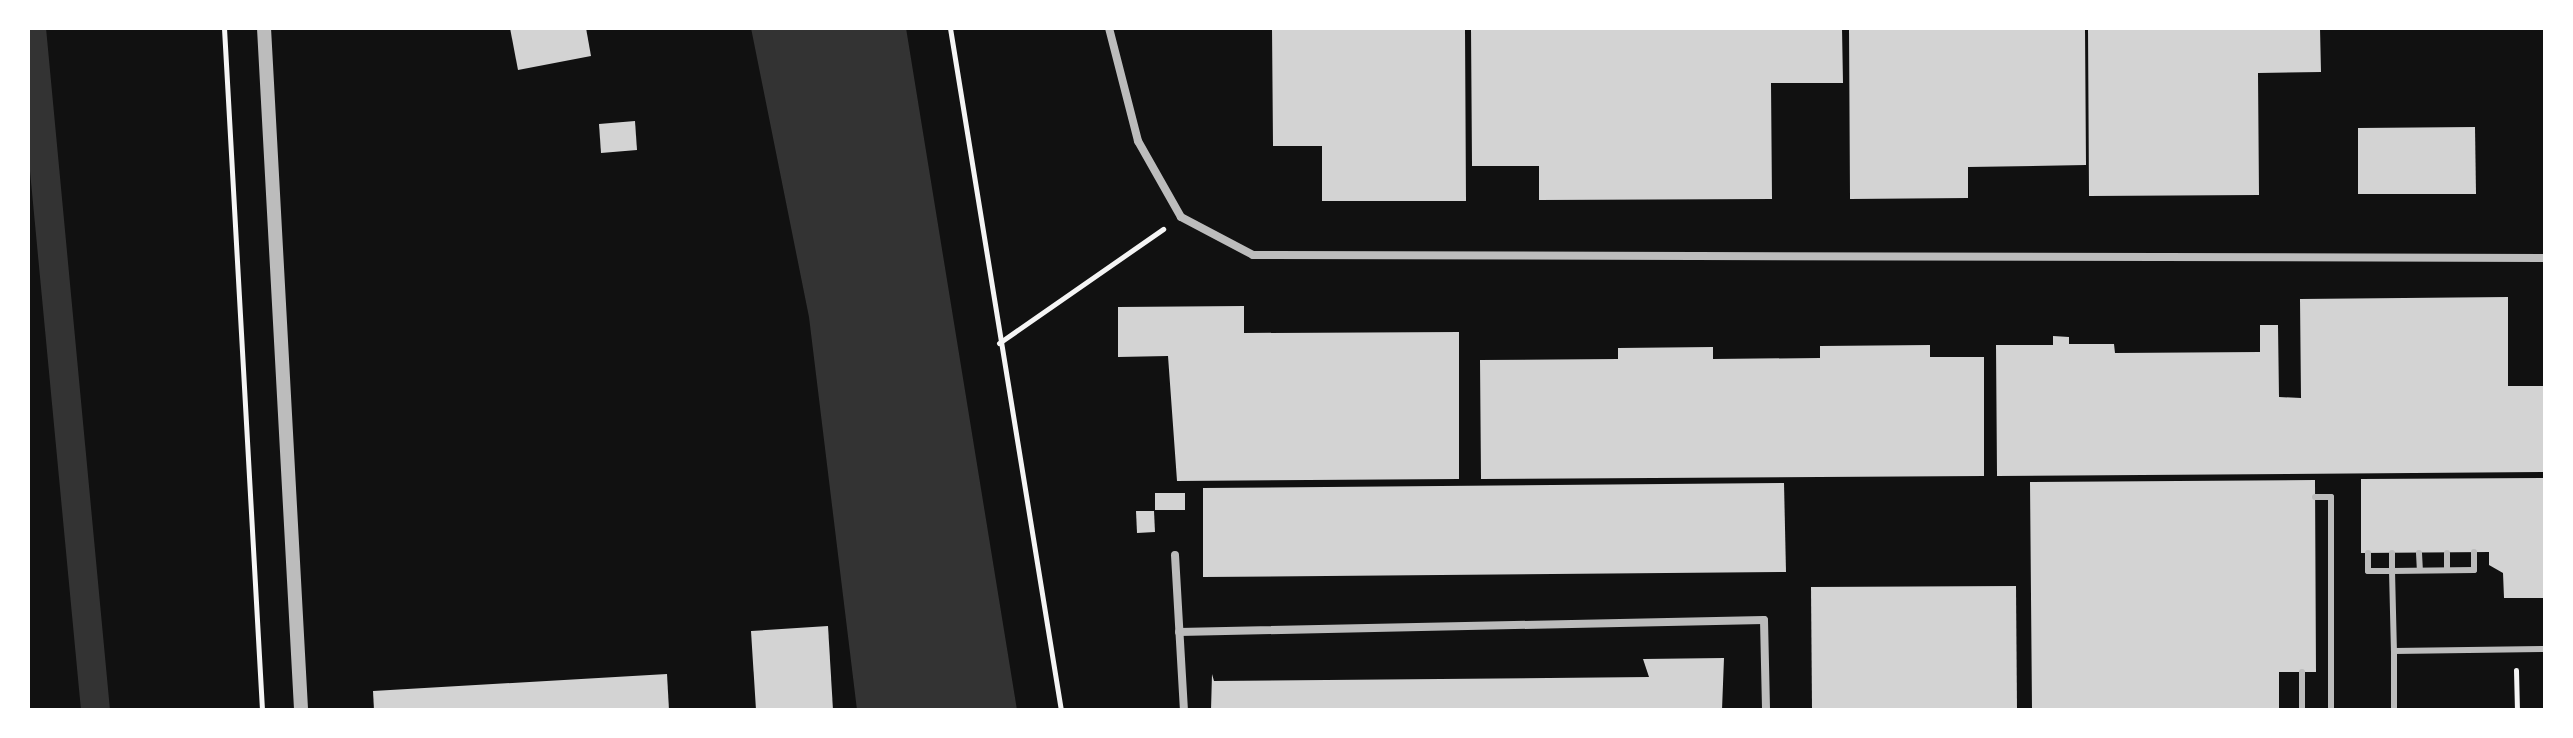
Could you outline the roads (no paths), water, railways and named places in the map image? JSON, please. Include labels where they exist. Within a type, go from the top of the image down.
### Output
[{"type":"street","points":[[264,28],[301,710]]},
{"type":"street","points":[[1109,28],[1138,141],[1181,217],[1253,255],[2545,258]]},
{"type":"street","points":[[1175,555],[1184,710]]},
{"type":"street","points":[[1179,632],[1764,620],[1766,710]]},
{"type":"lane","points":[[2315,497],[2331,497],[2331,710]]},
{"type":"lane","points":[[2368,553],[2368,571],[2392,571],[2474,570],[2474,552]]},
{"type":"lane","points":[[2392,553],[2394,710]]},
{"type":"lane","points":[[2419,553],[2420,570]]},
{"type":"lane","points":[[2447,553],[2447,570]]},
{"type":"lane","points":[[2394,651],[2545,649]]},
{"type":"lane","points":[[2302,672],[2302,710]]}]
